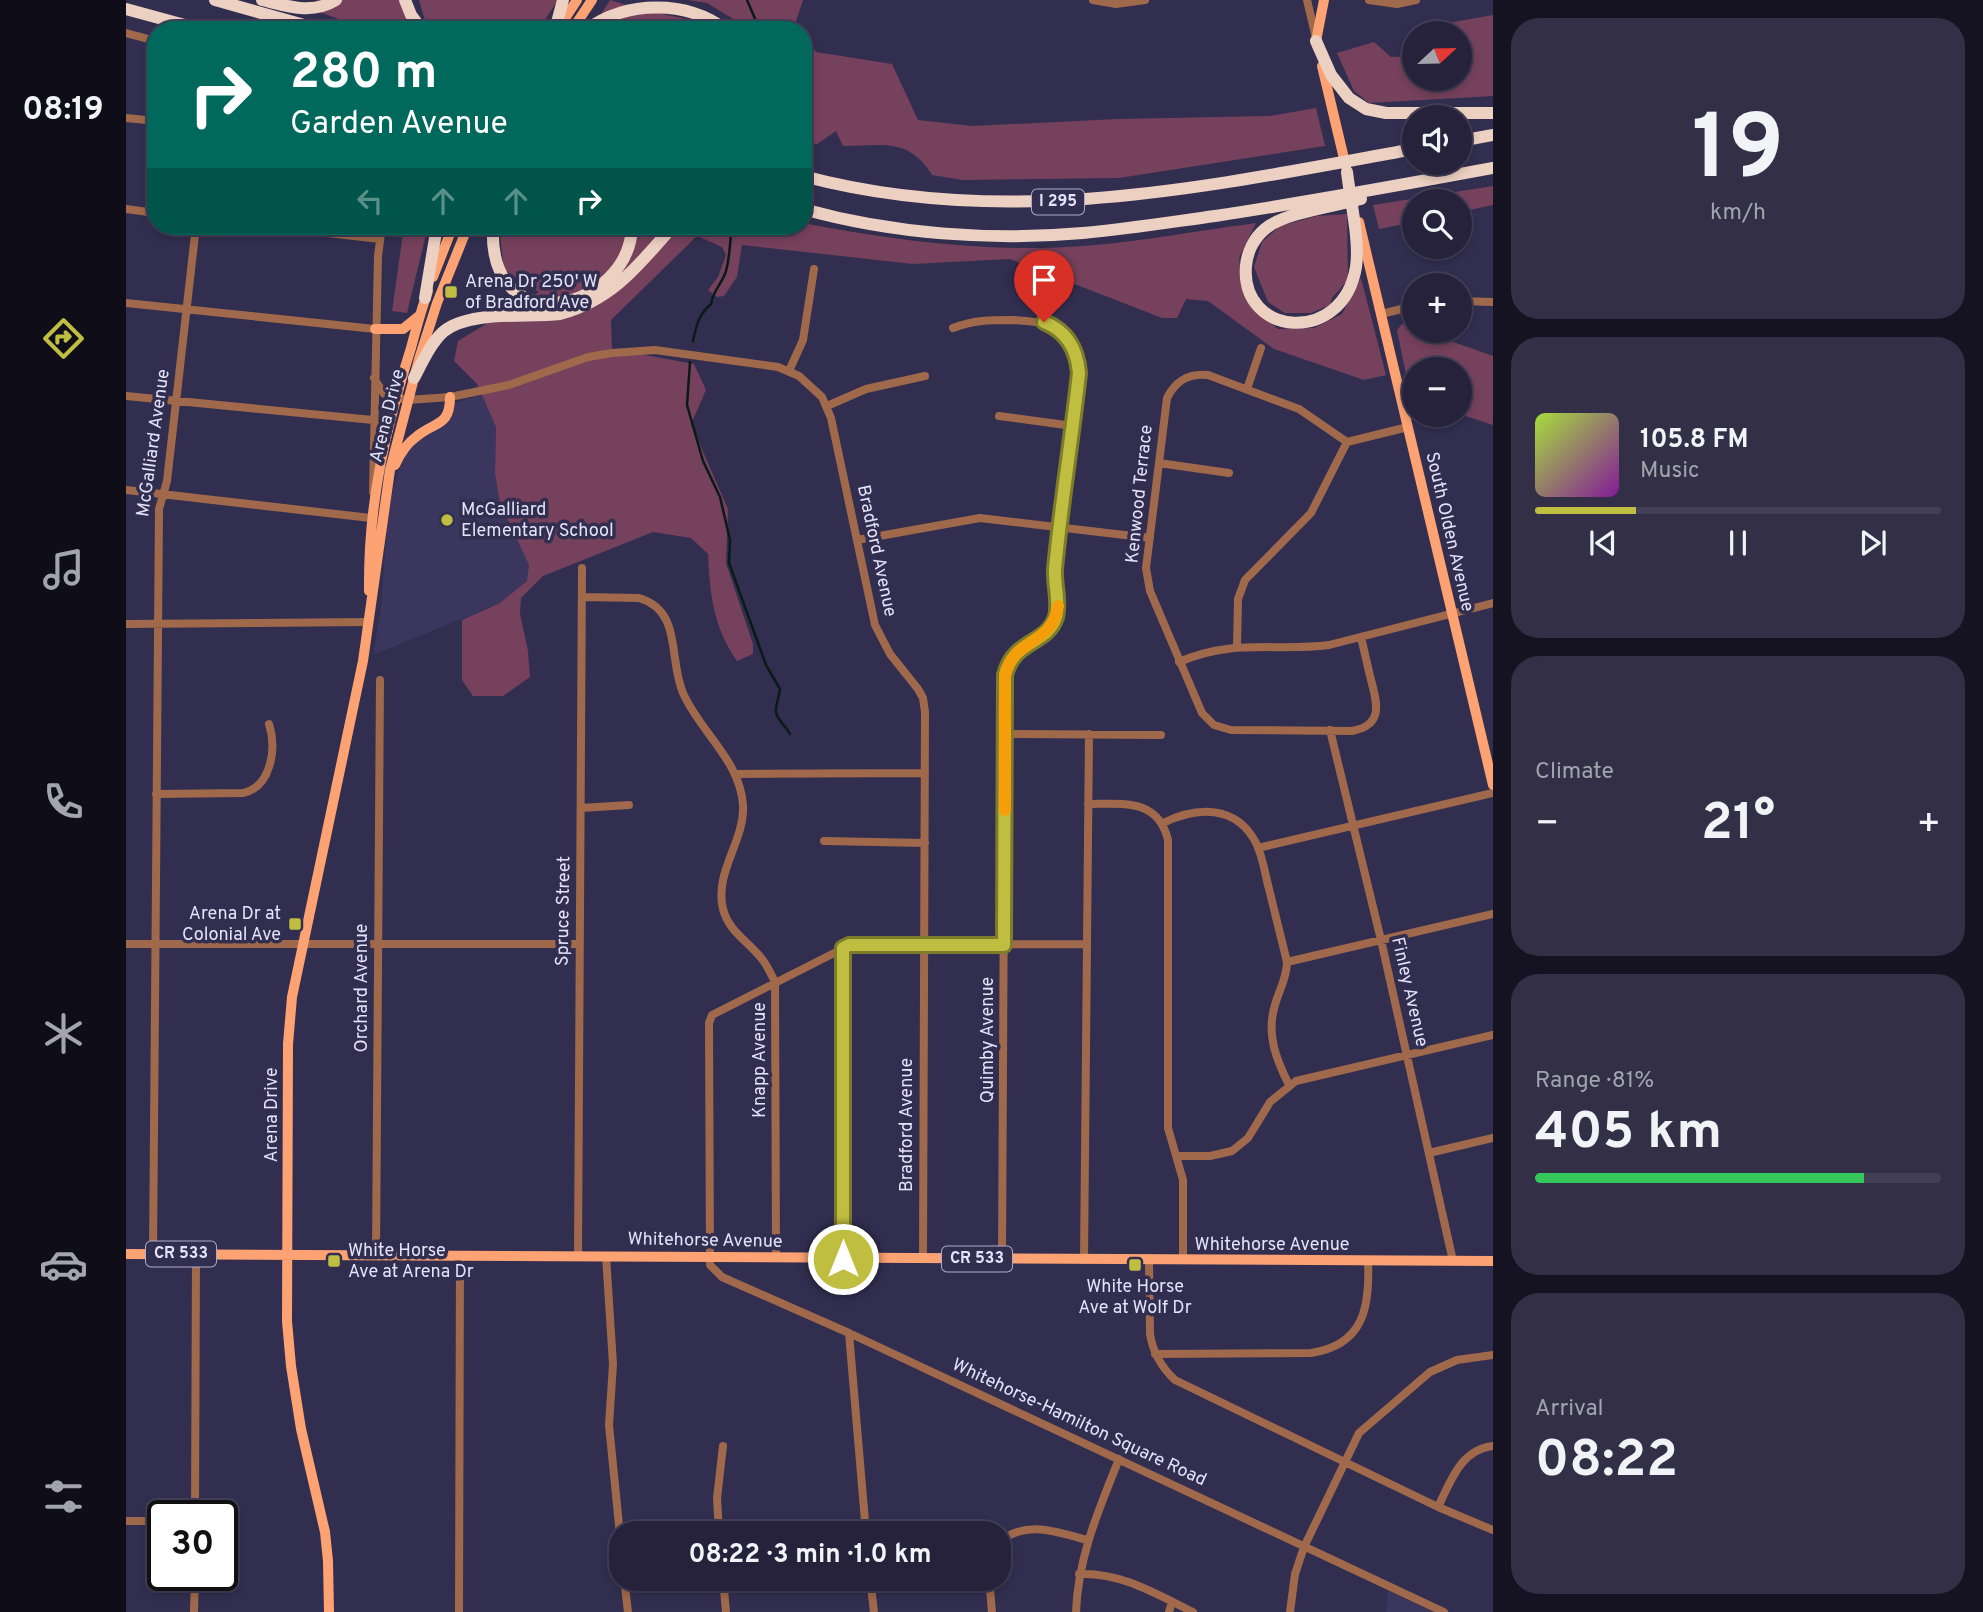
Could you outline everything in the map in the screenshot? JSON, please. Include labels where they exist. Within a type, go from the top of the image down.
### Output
[{"type":"highway","points":[[215,0],[290,21]]},
{"type":"highway","points":[[262,0],[302,9],[321,7],[336,0]]},
{"type":"highway","points":[[405,0],[415,21]]},
{"type":"highway","points":[[558,21],[563,0]]},
{"type":"highway","points":[[600,21],[616,11],[656,2],[696,8],[717,21]]},
{"type":"highway","points":[[126,9],[170,21]]},
{"type":"highway","points":[[1316,41],[1331,75],[1349,98],[1366,109],[1386,113],[1493,113]]},
{"type":"highway","points":[[1472,139],[1493,135]]},
{"type":"highway","name":"I 295","points":[[812,178],[918,198],[1021,204],[1123,197],[1402,151]]},
{"type":"highway","points":[[1347,172],[1357,255],[1353,279],[1348,290],[1336,308],[1317,321],[1297,324],[1277,319],[1261,308],[1250,292],[1245,274],[1248,253],[1257,237],[1271,224],[1322,204],[1393,187],[1493,168]]},
{"type":"highway","name":"I 295","points":[[812,211],[883,225],[975,234],[1072,234],[1322,204]]},
{"type":"highway","points":[[812,216],[883,225]]},
{"type":"highway","points":[[425,298],[436,235]]},
{"type":"highway","points":[[494,235],[495,261],[503,279],[524,298],[552,304],[588,292],[612,274],[620,266],[629,247],[631,235]]},
{"type":"highway","points":[[414,378],[436,340],[448,329],[461,322],[560,314],[589,304],[623,281],[665,235]]},
{"type":"main road","points":[[562,21],[577,0]]},
{"type":"main road","points":[[578,21],[592,0]]},
{"type":"main road","name":"South Olden Avenue","points":[[1324,0],[1316,41],[1402,402]]},
{"type":"main road","name":"Arena Drive","points":[[369,622],[371,518],[383,447],[425,298],[450,235]]},
{"type":"main road","name":"Arena Drive","points":[[329,1612],[325,1532],[301,1429],[290,1356],[286,1255],[289,1023],[302,945],[369,622],[388,485],[414,378],[437,303],[464,235]]},
{"type":"main road","points":[[375,329],[402,329],[421,313]]},
{"type":"main road","points":[[388,485],[396,463],[407,445],[447,416],[450,397]]},
{"type":"main road","name":"South Olden Avenue","points":[[1408,427],[1493,785]]},
{"type":"main road","name":"Whitehorse Avenue","points":[[126,1254],[1493,1261]]},
{"type":"street","points":[[1093,0],[1116,4],[1145,0]]},
{"type":"street","points":[[1307,0],[1316,41]]},
{"type":"street","points":[[1369,0],[1397,4],[1416,0]]},
{"type":"street","points":[[126,33],[147,39]]},
{"type":"street","points":[[126,118],[147,120]]},
{"type":"street","points":[[126,209],[147,212]]},
{"type":"street","name":"McGalliard Avenue","points":[[153,1254],[159,509],[177,402],[195,235]]},
{"type":"street","points":[[345,235],[380,239]]},
{"type":"street","points":[[373,504],[375,329],[381,235]]},
{"type":"street","points":[[789,371],[803,340],[814,269]]},
{"type":"street","points":[[1472,301],[1493,302]]},
{"type":"street","points":[[126,303],[375,329]]},
{"type":"street","points":[[1381,314],[1402,309]]},
{"type":"street","name":"Quimby Avenue","points":[[953,328],[981,320],[1044,322],[1061,332],[1074,348],[1079,363],[1055,571],[1057,614],[1050,629],[1017,652],[1005,675],[1002,1259]]},
{"type":"street","points":[[1247,389],[1261,348]]},
{"type":"street","name":"Bradford Avenue","points":[[395,398],[408,400],[450,397],[509,385],[588,357],[636,351],[673,351],[789,371],[815,388],[827,406],[842,461],[875,625],[890,654],[923,698],[923,1259]]},
{"type":"street","name":"Kenwood Terrace","points":[[1346,442],[1299,409],[1208,375],[1191,375],[1177,383],[1167,398],[1147,579],[1198,706],[1208,720],[1231,730],[1360,729],[1371,722],[1377,703],[1361,638]]},
{"type":"street","points":[[827,406],[866,389],[925,376]]},
{"type":"street","points":[[374,378],[384,394],[395,398]]},
{"type":"street","points":[[126,396],[373,420]]},
{"type":"street","points":[[999,416],[1073,426]]},
{"type":"street","points":[[1237,646],[1238,599],[1245,580],[1311,513],[1346,442],[1408,427]]},
{"type":"street","points":[[1159,463],[1229,472]]},
{"type":"street","points":[[126,490],[371,518]]},
{"type":"street","points":[[857,540],[980,517],[1150,538]]},
{"type":"street","name":"Spruce Street","points":[[578,1255],[582,568]]},
{"type":"street","name":"Knapp Avenue","points":[[582,597],[639,598],[648,600],[663,611],[670,624],[674,667],[683,693],[736,774],[742,797],[742,821],[722,881],[722,902],[728,923],[761,957],[775,982],[776,1258]]},
{"type":"street","points":[[1179,662],[1207,651],[1237,646],[1312,647],[1361,638],[1493,603]]},
{"type":"street","points":[[126,624],[369,622]]},
{"type":"street","name":"Orchard Avenue","points":[[376,1256],[376,720],[380,680]]},
{"type":"street","points":[[156,794],[243,793],[253,790],[266,775],[273,746],[269,724]]},
{"type":"street","name":"Finley Avenue","points":[[1330,730],[1381,940],[1453,1261]]},
{"type":"street","points":[[1005,734],[1161,735]]},
{"type":"street","points":[[1084,1260],[1089,734]]},
{"type":"street","points":[[736,774],[925,773]]},
{"type":"street","points":[[1258,848],[1493,793]]},
{"type":"street","points":[[1088,804],[1137,806],[1152,813],[1163,823],[1169,846],[1168,1128],[1183,1180],[1182,1260]]},
{"type":"street","points":[[581,808],[629,805]]},
{"type":"street","points":[[1163,823],[1189,813],[1219,812],[1245,828],[1258,848],[1287,962],[1287,972],[1274,1007],[1272,1029],[1277,1060],[1289,1085]]},
{"type":"street","points":[[824,841],[925,844]]},
{"type":"street","points":[[1287,962],[1493,914]]},
{"type":"street","points":[[126,944],[579,944]]},
{"type":"street","points":[[708,1258],[709,1023],[712,1015],[849,945],[1087,944]]},
{"type":"street","points":[[843,948],[843,1259]]},
{"type":"street","points":[[1177,1156],[1210,1156],[1231,1151],[1248,1138],[1270,1102],[1289,1085],[1304,1078],[1493,1035]]},
{"type":"street","points":[[1429,1153],[1493,1138]]},
{"type":"street","points":[[195,1500],[196,1254]]},
{"type":"street","points":[[459,1612],[460,1255]]},
{"type":"street","points":[[606,1256],[614,1364],[609,1426],[619,1521]]},
{"type":"street","name":"Whitehorse-Hamilton Square Road","points":[[708,1258],[710,1265],[722,1277],[849,1333],[1444,1612]]},
{"type":"street","points":[[1149,1260],[1150,1334],[1155,1354],[1166,1372],[1183,1387],[1438,1507],[1493,1530]]},
{"type":"street","points":[[1155,1354],[1311,1353],[1332,1348],[1350,1335],[1363,1317],[1369,1297],[1368,1261]]},
{"type":"street","points":[[849,1333],[865,1521]]},
{"type":"street","points":[[1290,1612],[1294,1574],[1304,1547],[1352,1444],[1365,1426],[1425,1375],[1457,1360],[1493,1355]]},
{"type":"street","points":[[719,1521],[723,1446]]},
{"type":"street","points":[[1438,1507],[1456,1470],[1466,1457],[1482,1448],[1493,1446]]},
{"type":"street","points":[[1076,1612],[1079,1574],[1087,1540],[1119,1459]]},
{"type":"street","points":[[126,1521],[147,1521]]},
{"type":"street","points":[[1011,1534],[1026,1528],[1039,1528],[1087,1540]]},
{"type":"street","points":[[1079,1574],[1097,1574],[1126,1580],[1193,1612]]},
{"type":"street","points":[[194,1612],[195,1591]]},
{"type":"street","points":[[626,1591],[628,1612]]},
{"type":"street","points":[[724,1591],[726,1612]]},
{"type":"street","points":[[872,1591],[874,1612]]},
{"type":"street","points":[[990,1591],[992,1612]]},
{"type":"street","points":[[1168,1612],[1172,1602]]},
{"type":"shaded area","points":[[341,0],[400,0],[410,21],[344,21],[319,12]]},
{"type":"shaded area","points":[[419,0],[558,0],[544,21],[425,21]]},
{"type":"shaded area","points":[[610,0],[696,21],[597,21]]},
{"type":"shaded area","points":[[688,0],[803,0],[796,21],[736,21],[707,3]]},
{"type":"shaded area","points":[[1493,15],[1493,96],[1369,103],[1354,91],[1337,53],[1374,42],[1391,57],[1402,57],[1402,91],[1472,91],[1472,21],[1459,21]]},
{"type":"shaded area","points":[[812,47],[816,52],[892,64],[918,120],[972,126],[1117,119],[1270,116],[1316,108],[1325,146],[1119,178],[963,180],[932,175],[914,154],[894,146],[843,146],[836,131],[817,144],[812,143]]},
{"type":"shaded area","points":[[1493,186],[1493,205],[1472,209],[1472,189]]},
{"type":"shaded area","points":[[1402,200],[1402,224],[1379,229],[1373,205]]},
{"type":"shaded area","points":[[1347,214],[1348,280],[1332,298],[1330,305],[1311,313],[1285,313],[1268,302],[1254,267],[1262,242],[1280,226],[1317,216]]},
{"type":"shaded area","points":[[1256,223],[1239,258],[1243,288],[1261,315],[1278,329],[1314,328],[1342,314],[1361,278],[1386,375],[1364,380],[1274,349],[1208,301],[1186,299],[1177,318],[1162,318],[1010,259],[913,264],[742,245],[737,277],[724,296],[717,297],[708,290],[718,277],[726,255],[722,247],[697,236],[611,320],[612,349],[694,364],[706,390],[691,424],[728,509],[726,563],[753,644],[753,654],[737,661],[723,635],[714,610],[708,554],[691,538],[653,532],[543,576],[521,598],[520,614],[528,651],[530,677],[503,696],[473,696],[462,680],[462,620],[500,603],[527,581],[529,565],[500,503],[495,473],[496,427],[477,384],[454,361],[458,341],[539,292],[504,270],[500,235],[675,235],[812,235],[812,225],[914,241],[970,246],[1056,248],[1113,243]]},
{"type":"shaded area","points":[[403,235],[426,235],[407,313],[392,311]]},
{"type":"shaded area","points":[[1402,324],[1402,343],[1456,343],[1493,356],[1493,425],[1472,418],[1472,357],[1402,357],[1397,330]]},
{"type":"shaded area","name":"McGalliard Elementary School","points":[[482,395],[496,427],[495,473],[500,503],[530,565],[528,581],[500,603],[373,655],[381,608],[388,511],[404,457],[454,403]]},
{"type":"shaded area","points":[[1388,1591],[1434,1612],[1386,1612]]},
{"type":"waterway","points":[[747,0],[756,21]]},
{"type":"waterway","points":[[693,341],[699,321],[711,304],[726,272],[731,235]]},
{"type":"waterway","points":[[690,362],[687,405],[703,461],[720,497],[730,540],[729,563],[766,665],[780,689],[777,715],[790,734]]},
{"type":"slow traffic","points":[[1005,810],[1007,667],[1017,652],[1050,629],[1058,606]]},
{"type":"place","name":"Arena Dr 250' W of Bradford Ave","points":[[451,292]]},
{"type":"place","name":"McGalliard Elementary School","points":[[447,520]]},
{"type":"place","name":"Arena Dr at Colonial Ave","points":[[295,924]]},
{"type":"place","name":"White Horse Ave at Arena Dr","points":[[334,1261]]},
{"type":"place","name":"White Horse Ave at Wolf Dr","points":[[1135,1265]]},
{"type":"route","points":[[843,1259],[843,948],[849,945],[1004,945],[1005,675],[1017,652],[1050,629],[1057,614],[1055,571],[1079,373],[1077,355],[1068,339],[1052,325],[1044,322]]}]
